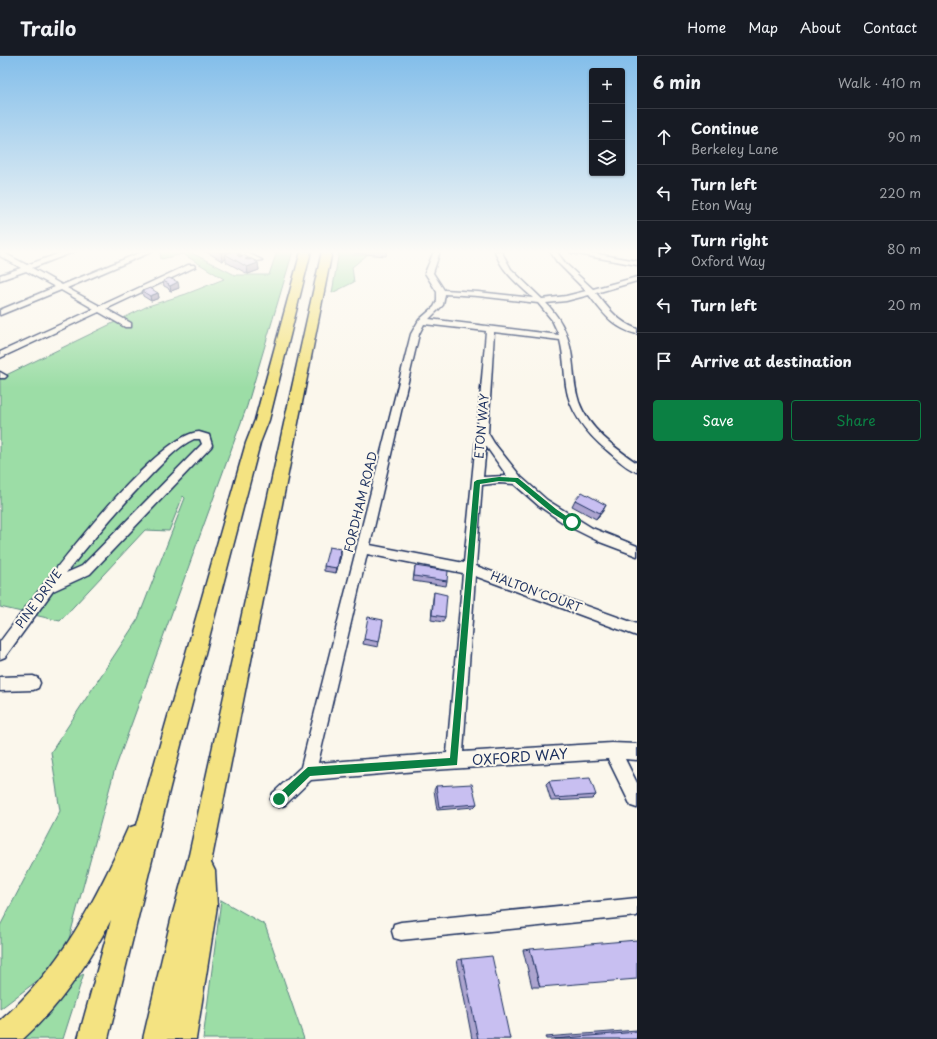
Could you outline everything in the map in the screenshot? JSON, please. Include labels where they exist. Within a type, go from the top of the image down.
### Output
[{"type":"highway","points":[[93,1039],[159,787],[252,449],[262,420],[294,297]]},
{"type":"highway","points":[[158,1039],[184,920],[201,855],[317,297]]},
{"type":"highway","points":[[1,1039],[19,1024],[45,996],[63,974],[84,943],[112,894],[159,787]]},
{"type":"highway","points":[[181,1039],[204,906],[201,855]]},
{"type":"street","points":[[0,313],[38,297]]},
{"type":"street","points":[[79,297],[128,325]]},
{"type":"street","points":[[0,354],[126,297]]},
{"type":"street","name":"FORDHAM ROAD","points":[[308,772],[415,334],[423,320],[438,307],[441,297]]},
{"type":"street","points":[[505,297],[542,301],[572,297]]},
{"type":"street","points":[[538,297],[556,320],[565,338],[568,349],[571,388],[576,407],[581,416],[596,436],[624,460],[637,468]]},
{"type":"street","points":[[595,297],[609,317],[625,328],[637,332]]},
{"type":"street","points":[[423,320],[565,338]]},
{"type":"street","name":"ETON WAY","points":[[454,762],[477,482],[483,433],[490,329]]},
{"type":"street","points":[[483,433],[516,480],[548,507],[572,522],[611,542],[637,551]]},
{"type":"street","name":"PINE DRIVE","points":[[0,653],[48,587],[65,564],[129,490],[173,448],[188,438],[198,435],[205,437],[207,445],[86,570],[48,587]]},
{"type":"street","points":[[477,482],[499,479],[516,480]]},
{"type":"street","name":"HALTON COURT","points":[[363,548],[470,569],[637,630]]},
{"type":"street","points":[[0,684],[33,683]]},
{"type":"street","points":[[612,752],[637,800]]},
{"type":"street","name":"OXFORD WAY","points":[[308,772],[612,752],[637,752]]},
{"type":"street","points":[[279,799],[308,772]]},
{"type":"street","points":[[401,931],[637,907]]},
{"type":"green space","points":[[177,297],[279,297],[247,406],[114,772],[63,961],[0,1009],[0,926],[60,811],[51,752],[138,619],[185,498],[183,496],[169,531],[145,530],[60,621],[0,607],[0,378],[148,306]]},
{"type":"green space","points":[[221,900],[265,925],[304,1039],[203,1039]]},
{"type":"green space","points":[[84,973],[63,1039],[4,1039]]},
{"type":"building","points":[[582,492],[606,505],[600,513],[575,500]]},
{"type":"building","points":[[329,547],[341,549],[337,568],[324,566]]},
{"type":"building","points":[[415,566],[448,571],[447,581],[414,576]]},
{"type":"building","points":[[434,592],[447,595],[445,617],[432,615]]},
{"type":"building","points":[[368,617],[383,620],[379,642],[364,639]]},
{"type":"building","points":[[590,778],[596,795],[555,798],[549,781]]},
{"type":"building","points":[[472,784],[477,804],[439,807],[436,786]]},
{"type":"building","points":[[637,940],[637,979],[540,987],[530,949]]},
{"type":"building","points":[[492,956],[510,1039],[478,1039],[462,959]]},
{"type":"building","points":[[637,1032],[637,1039],[554,1039]]},
{"type":"route","points":[[279,799],[308,772],[417,763],[454,762],[477,482],[499,479],[516,480],[554,511],[572,522]]}]
